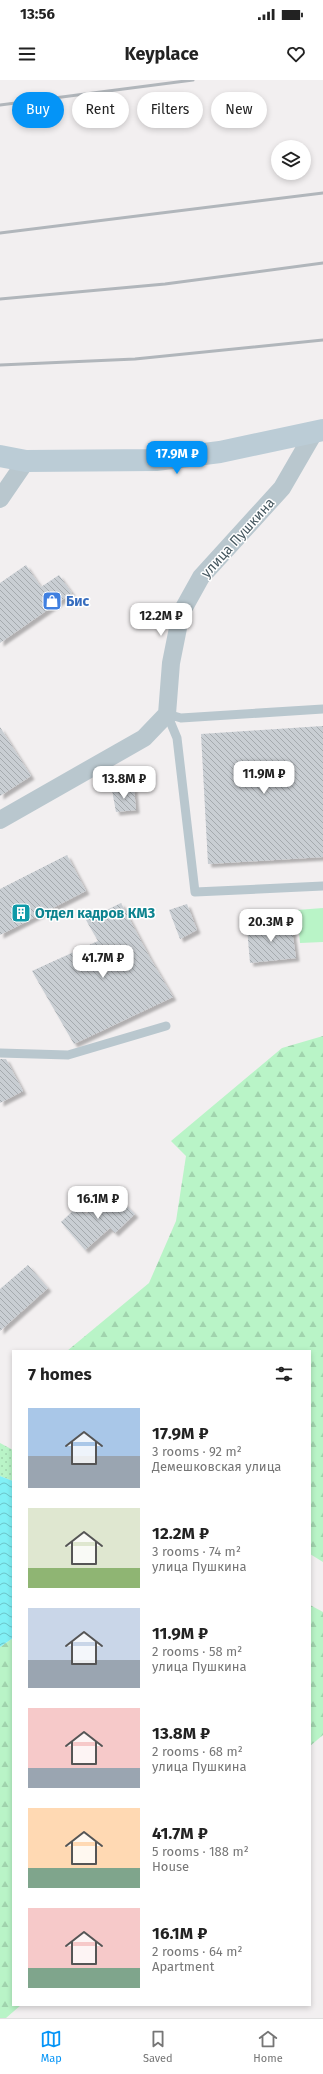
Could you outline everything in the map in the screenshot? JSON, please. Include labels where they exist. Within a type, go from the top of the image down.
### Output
[{"type":"street","points":[[0,456],[26,461],[156,460],[220,452],[319,430]]},
{"type":"street","name":"улица Пушкина","points":[[167,714],[171,663],[181,613],[201,577],[282,488],[319,430]]},
{"type":"street","points":[[0,499],[26,461]]},
{"type":"street","points":[[0,820],[144,738],[167,714]]},
{"type":"lane","points":[[167,714],[182,718],[323,709]]},
{"type":"lane","points":[[167,714],[176,738],[195,892],[323,886]]},
{"type":"lane","points":[[0,1053],[68,1055],[166,1026]]},
{"type":"green space","points":[[323,908],[323,942],[300,943],[297,910]]},
{"type":"green space","points":[[323,1036],[323,1562],[311,1555],[311,1350],[68,1350],[149,1283],[176,1221],[186,1156],[171,1141],[282,1048]]},
{"type":"green space","points":[[0,1443],[12,1449],[12,1481],[0,1476]]},
{"type":"green space","points":[[311,1606],[323,1612],[323,1735],[311,1745]]},
{"type":"green space","points":[[12,1639],[12,2006],[20,2006],[6,2018],[0,2018],[0,1647]]},
{"type":"water","points":[[0,1476],[12,1481],[12,1639],[0,1647]]},
{"type":"building","points":[[26,565],[41,587],[59,575],[72,593],[0,643],[0,583]]},
{"type":"building","points":[[323,726],[323,857],[208,864],[201,734]]},
{"type":"building","points":[[0,727],[31,776],[0,796]]},
{"type":"building","points":[[134,788],[136,810],[116,812],[112,790]]},
{"type":"building","name":"Отдел кадров КМЗ","points":[[67,855],[86,891],[0,935],[0,889]]},
{"type":"building","points":[[121,903],[150,958],[173,997],[74,1044],[32,971],[98,941],[86,920]]},
{"type":"building","points":[[187,904],[197,930],[180,939],[169,910]]},
{"type":"building","points":[[291,922],[296,958],[250,963],[247,928]]},
{"type":"building","points":[[0,1059],[6,1059],[23,1091],[0,1103]]},
{"type":"building","points":[[111,1190],[135,1214],[115,1233],[110,1228],[85,1250],[61,1222],[78,1206],[86,1214]]},
{"type":"building","points":[[28,1265],[48,1288],[0,1331],[0,1289]]},
{"type":"railway","points":[[0,105],[193,80]]},
{"type":"railway","points":[[0,233],[323,193]]},
{"type":"railway","points":[[0,299],[165,284],[323,263]]},
{"type":"railway","points":[[0,365],[135,359],[323,340]]},
{"type":"place","name":"Бис","points":[[52,601]]},
{"type":"place","name":"Отдел кадров КМЗ","points":[[21,913]]}]
